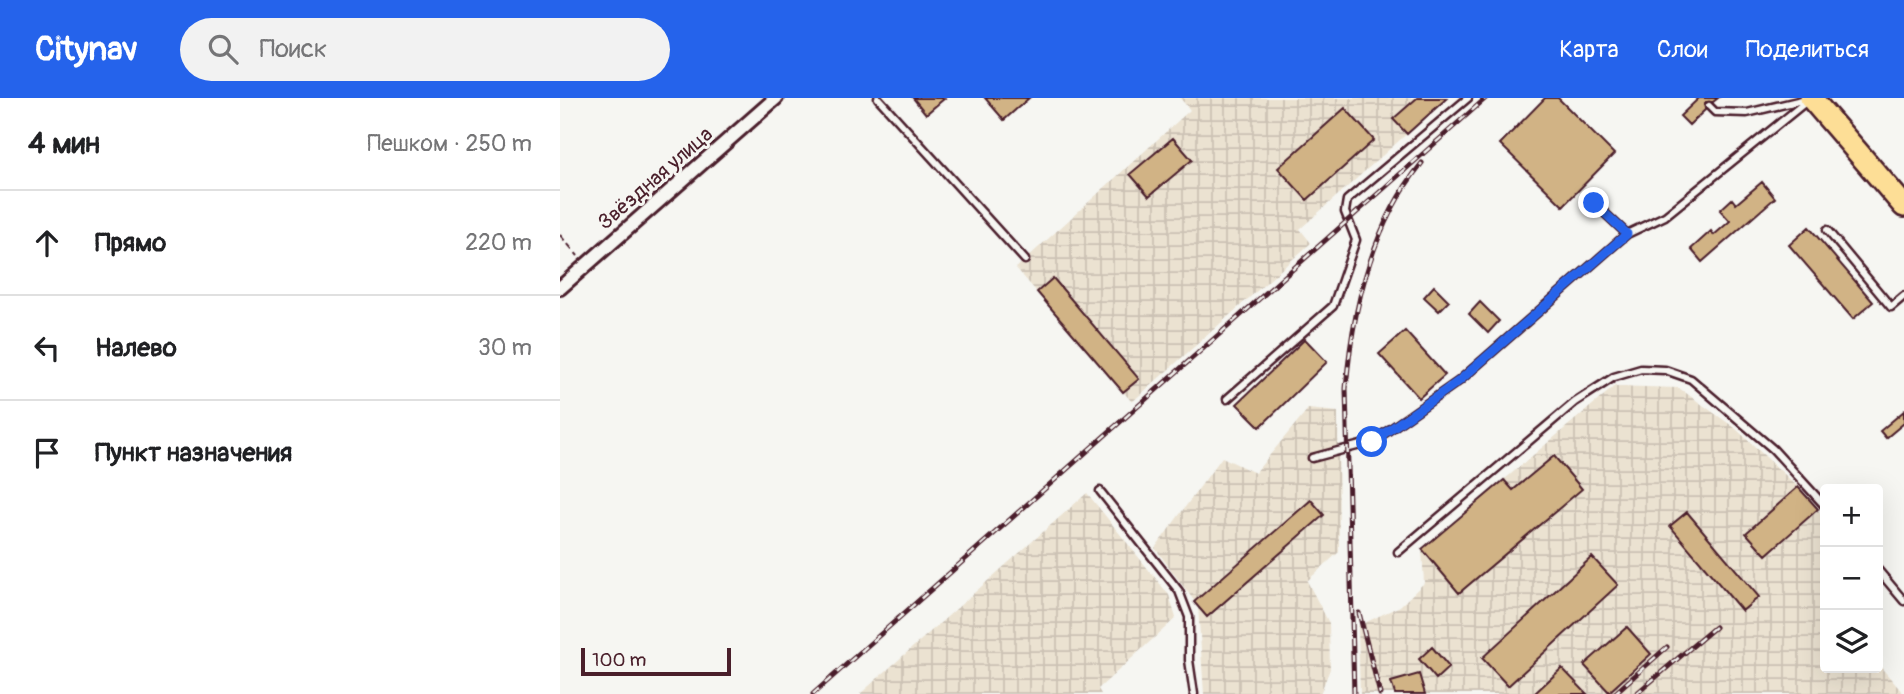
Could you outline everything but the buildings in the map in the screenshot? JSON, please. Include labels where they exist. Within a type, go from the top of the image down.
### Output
[{"type":"highway","points":[[1811,98],[1904,206]]},
{"type":"street","name":"Звёздная улица","points":[[560,288],[776,98]]},
{"type":"lane","points":[[878,98],[1025,260]]},
{"type":"lane","points":[[1227,400],[1333,306],[1356,240],[1345,212],[1347,200],[1468,98]]},
{"type":"lane","points":[[1709,106],[1715,112],[1747,113],[1811,98]]},
{"type":"lane","points":[[1311,458],[1372,442],[1448,389],[1603,259],[1627,234],[1665,216],[1811,98]]},
{"type":"lane","points":[[1594,203],[1627,234]]},
{"type":"lane","points":[[1827,230],[1891,307],[1904,296]]},
{"type":"lane","points":[[1398,552],[1575,402],[1614,377],[1640,369],[1665,370],[1691,379],[1773,449],[1820,501]]},
{"type":"lane","points":[[1100,491],[1179,591],[1189,617],[1189,660],[1194,694]]},
{"type":"lane","points":[[1883,576],[1904,601]]},
{"type":"path","points":[[560,235],[586,265]]},
{"type":"shaded area","points":[[1180,98],[1447,98],[1300,229],[1311,243],[1132,402],[1016,268],[1190,110]]},
{"type":"shaded area","points":[[1615,386],[1679,388],[1735,428],[1798,487],[1820,512],[1820,673],[1883,673],[1883,670],[1904,694],[1360,694],[1358,626],[1400,606],[1424,583],[1422,549]]},
{"type":"shaded area","points":[[1308,409],[1338,412],[1339,552],[1307,581],[1329,623],[1330,669],[1320,694],[1204,694],[1198,606],[1155,548],[1222,457],[1255,473]]},
{"type":"shaded area","points":[[1087,493],[1169,595],[1176,618],[1098,689],[1101,694],[860,694]]},
{"type":"railway","points":[[813,694],[1486,98]]},
{"type":"railway","points":[[1354,694],[1346,389],[1349,359],[1360,300],[1378,241],[1405,187],[1422,163]]},
{"type":"railway","points":[[1359,613],[1380,694]]},
{"type":"railway","points":[[1636,694],[1715,627]]},
{"type":"railway","points":[[1614,694],[1667,647]]},
{"type":"route","points":[[1372,442],[1459,381],[1603,259],[1627,234],[1594,203]]}]
